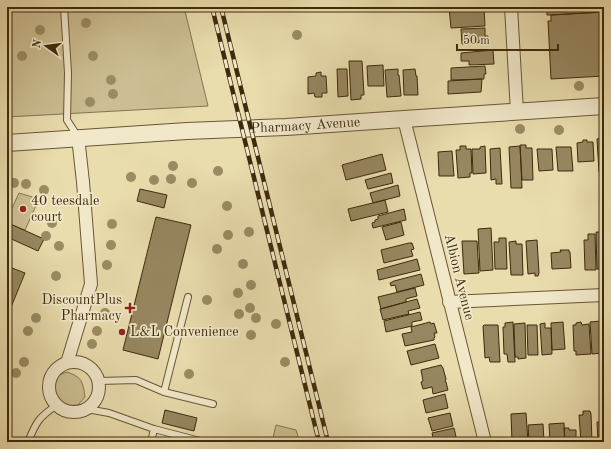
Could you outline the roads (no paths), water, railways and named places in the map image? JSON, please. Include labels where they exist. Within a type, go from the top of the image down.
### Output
[{"type":"street","points":[[511,7],[517,112]]},
{"type":"street","name":"Pharmacy Avenue","points":[[7,143],[78,137],[404,120],[604,106]]},
{"type":"street","name":"Albion Avenue","points":[[404,120],[485,442]]},
{"type":"street","points":[[67,363],[92,284],[78,137]]},
{"type":"street","points":[[449,302],[604,295]]},
{"type":"street","points":[[79,362],[90,367],[96,373],[99,381],[100,389],[98,397],[87,409],[80,412],[63,410],[52,398],[49,390],[53,374],[58,368],[67,363],[79,362]]},
{"type":"lane","points":[[64,7],[68,72],[67,120],[78,137]]},
{"type":"lane","points":[[164,392],[188,297]]},
{"type":"lane","points":[[99,381],[136,380],[164,392],[213,404]]},
{"type":"lane","points":[[28,442],[42,415],[57,405]]},
{"type":"lane","points":[[87,409],[109,413],[154,429],[204,442]]},
{"type":"lane","points":[[150,442],[154,429]]},
{"type":"lane","points":[[176,435],[183,442]]},
{"type":"railway","points":[[212,7],[319,442]]},
{"type":"railway","points":[[221,7],[328,442]]},
{"type":"place","name":"40 teesdale court","points":[[23,209]]},
{"type":"place","name":"DiscountPlus Pharmacy","points":[[130,308]]},
{"type":"place","name":"L&L Convenience","points":[[122,332]]}]
